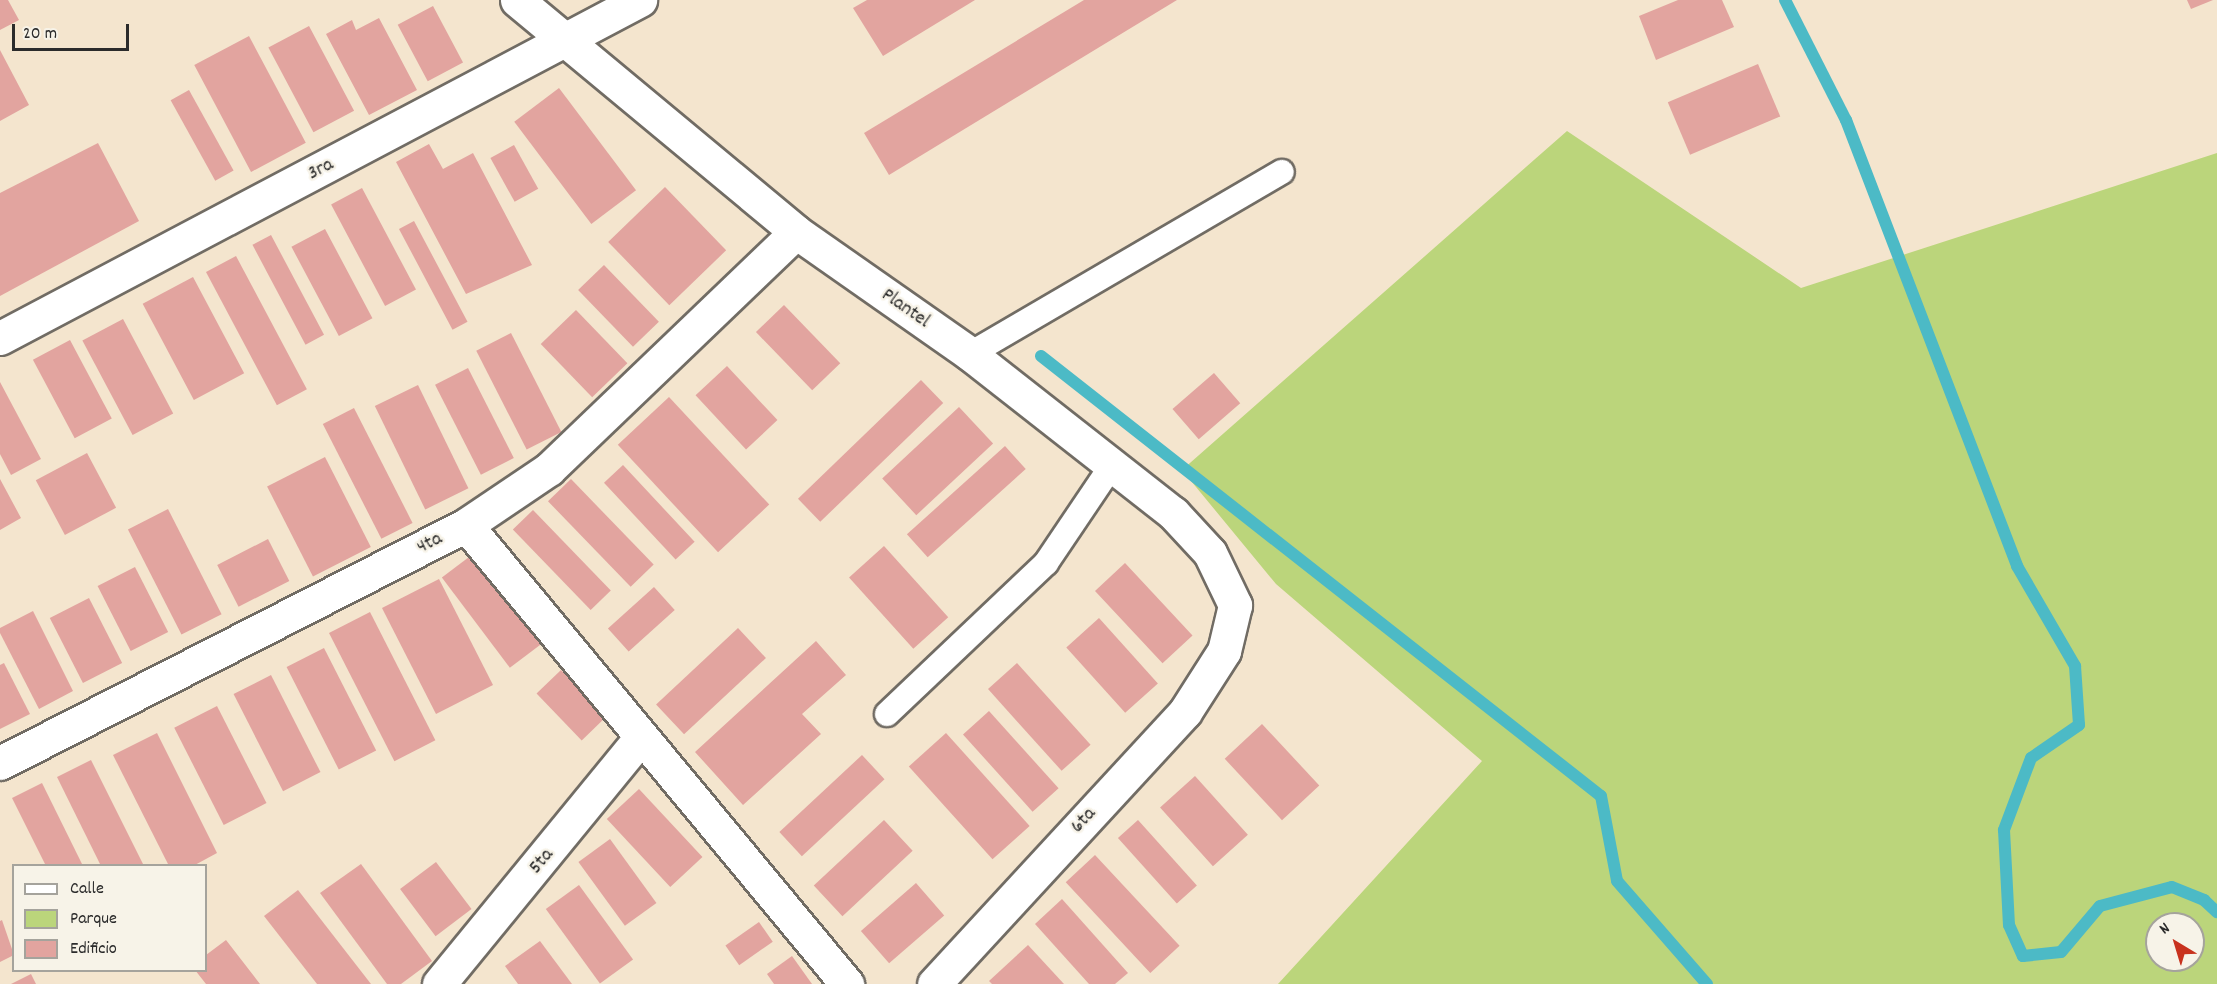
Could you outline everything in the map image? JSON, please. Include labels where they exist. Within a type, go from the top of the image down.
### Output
[{"type":"street","name":"Plantel","points":[[517,0],[796,232],[970,354],[1173,513],[1210,553],[1235,605],[1224,651]]},
{"type":"street","name":"3ra","points":[[0,338],[568,42],[640,0]]},
{"type":"street","name":"4ta","points":[[0,763],[466,525],[549,469],[796,232]]},
{"type":"street","points":[[466,525],[847,984]]},
{"type":"street","name":"6ta","points":[[934,984],[1185,712],[1224,651]]},
{"type":"street","name":"5ta","points":[[439,984],[641,737]]},
{"type":"lane","points":[[970,354],[1282,172]]},
{"type":"lane","points":[[887,714],[1046,563],[1112,465]]},
{"type":"green space","points":[[1567,131],[1801,288],[2217,153],[2217,984],[1278,984],[1482,761],[1276,584],[1182,470]]},
{"type":"building","points":[[0,0],[8,0],[19,20],[0,30]]},
{"type":"building","points":[[867,0],[975,0],[883,56],[853,8]]},
{"type":"building","points":[[1084,0],[1177,0],[889,175],[864,133]]},
{"type":"building","points":[[1678,0],[1722,0],[1734,27],[1656,60],[1639,16]]},
{"type":"building","points":[[2187,0],[2213,0],[2191,9]]},
{"type":"building","points":[[433,6],[463,63],[428,81],[398,25]]},
{"type":"building","points":[[379,18],[417,90],[369,115],[326,34],[352,20],[356,30]]},
{"type":"building","points":[[309,26],[354,111],[313,132],[268,48]]},
{"type":"building","points":[[249,36],[306,143],[251,172],[194,65]]},
{"type":"building","points":[[0,50],[29,105],[0,121]]},
{"type":"building","points":[[1758,64],[1780,116],[1690,155],[1668,102]]},
{"type":"building","points":[[559,88],[636,190],[591,224],[514,122]]},
{"type":"building","points":[[189,90],[234,170],[215,181],[171,100]]},
{"type":"building","points":[[98,143],[139,221],[0,296],[0,193]]},
{"type":"building","points":[[429,144],[443,169],[473,153],[532,265],[466,294],[396,162]]},
{"type":"building","points":[[514,145],[538,189],[515,202],[490,158]]},
{"type":"building","points":[[665,187],[726,250],[669,305],[608,242]]},
{"type":"building","points":[[362,188],[416,290],[385,306],[331,204]]},
{"type":"building","points":[[414,221],[468,322],[453,330],[399,229]]},
{"type":"building","points":[[325,229],[372,318],[339,336],[291,247]]},
{"type":"building","points":[[271,235],[324,335],[306,345],[252,245]]},
{"type":"building","points":[[236,256],[307,389],[277,405],[206,272]]},
{"type":"building","points":[[604,265],[659,322],[633,347],[578,290]]},
{"type":"building","points":[[193,277],[244,373],[194,400],[143,304]]},
{"type":"building","points":[[784,305],[840,363],[812,390],[756,332]]},
{"type":"building","points":[[576,310],[627,363],[592,397],[541,344]]},
{"type":"building","points":[[123,319],[173,413],[133,435],[82,341]]},
{"type":"building","points":[[511,333],[561,432],[527,450],[476,351]]},
{"type":"building","points":[[70,340],[112,419],[75,438],[33,360]]},
{"type":"building","points":[[727,366],[777,420],[746,449],[696,395]]},
{"type":"building","points":[[468,368],[514,458],[481,475],[435,385]]},
{"type":"building","points":[[1214,373],[1240,403],[1199,439],[1172,409]]},
{"type":"building","points":[[921,380],[943,403],[820,522],[798,499]]},
{"type":"building","points":[[0,382],[41,459],[11,475],[0,454]]},
{"type":"building","points":[[418,385],[468,488],[425,509],[375,406]]},
{"type":"building","points":[[669,397],[769,505],[718,552],[618,445]]},
{"type":"building","points":[[959,407],[993,444],[916,515],[882,479]]},
{"type":"building","points":[[354,408],[413,523],[381,539],[323,424]]},
{"type":"building","points":[[1005,446],[1026,469],[928,557],[907,534]]},
{"type":"building","points":[[87,453],[116,508],[65,535],[36,480]]},
{"type":"building","points":[[325,457],[371,547],[313,577],[267,487]]},
{"type":"building","points":[[623,465],[695,542],[676,560],[604,483]]},
{"type":"building","points":[[0,479],[21,518],[0,530]]},
{"type":"building","points":[[571,479],[654,565],[631,587],[548,501]]},
{"type":"building","points":[[168,509],[222,614],[181,635],[128,529]]},
{"type":"building","points":[[533,510],[611,591],[591,610],[513,529]]},
{"type":"building","points":[[268,539],[289,581],[239,607],[217,565]]},
{"type":"building","points":[[884,546],[948,617],[913,649],[849,577]]},
{"type":"building","points":[[473,554],[541,644],[510,668],[442,577]]},
{"type":"building","points":[[1125,563],[1193,635],[1163,663],[1095,591]]},
{"type":"building","points":[[135,567],[168,632],[131,651],[98,586]]},
{"type":"building","points":[[439,579],[493,685],[436,714],[382,608]]},
{"type":"building","points":[[654,587],[675,610],[629,652],[608,628]]},
{"type":"building","points":[[89,598],[122,663],[83,683],[50,618]]},
{"type":"building","points":[[33,611],[73,691],[39,709],[0,633],[0,628]]},
{"type":"building","points":[[370,612],[435,740],[394,761],[329,633]]},
{"type":"building","points":[[1099,618],[1158,683],[1125,713],[1066,647]]},
{"type":"building","points":[[738,628],[766,658],[684,734],[656,704]]},
{"type":"building","points":[[816,641],[846,675],[802,714],[821,734],[743,805],[695,752]]},
{"type":"building","points":[[324,648],[376,750],[339,770],[287,667]]},
{"type":"building","points":[[4,663],[30,714],[0,729],[0,665]]},
{"type":"building","points":[[1017,663],[1091,745],[1062,771],[988,689]]},
{"type":"building","points":[[561,670],[606,717],[582,740],[537,694]]},
{"type":"building","points":[[271,675],[320,772],[283,791],[234,694]]},
{"type":"building","points":[[217,706],[266,803],[224,825],[174,728]]},
{"type":"building","points":[[989,711],[1059,788],[1033,812],[963,734]]},
{"type":"building","points":[[1262,724],[1319,785],[1282,820],[1225,759]]},
{"type":"building","points":[[157,733],[217,853],[197,864],[168,864],[113,755]]},
{"type":"building","points":[[946,733],[1030,826],[992,859],[909,766]]},
{"type":"building","points":[[862,755],[885,779],[802,856],[779,832]]},
{"type":"building","points":[[91,760],[143,864],[100,864],[57,777]]},
{"type":"building","points":[[1195,776],[1248,835],[1213,866],[1160,807]]},
{"type":"building","points":[[42,783],[82,864],[45,864],[12,798]]},
{"type":"building","points":[[639,789],[702,857],[670,887],[607,819]]},
{"type":"building","points":[[884,820],[913,851],[842,916],[814,885]]},
{"type":"building","points":[[1138,820],[1197,885],[1177,903],[1118,838]]},
{"type":"building","points":[[610,839],[656,903],[625,926],[578,862]]},
{"type":"building","points":[[1095,855],[1180,946],[1150,973],[1066,882]]},
{"type":"building","points":[[436,862],[472,909],[436,936],[400,889]]},
{"type":"building","points":[[361,864],[432,961],[401,984],[387,984],[320,893]]},
{"type":"building","points":[[916,883],[944,915],[889,963],[861,931]]},
{"type":"building","points":[[579,885],[633,959],[600,984],[546,909]]},
{"type":"building","points":[[298,890],[371,984],[317,984],[264,916]]},
{"type":"building","points":[[1062,899],[1128,973],[1115,984],[1089,984],[1035,924]]},
{"type":"building","points":[[2,920],[12,949],[12,956],[0,962],[0,921]]},
{"type":"building","points":[[759,922],[773,942],[739,965],[725,946]]},
{"type":"building","points":[[226,940],[260,984],[206,984],[197,972],[207,972],[207,954]]},
{"type":"building","points":[[540,941],[572,984],[518,984],[505,966]]},
{"type":"building","points":[[1028,945],[1064,984],[992,984],[989,981]]},
{"type":"building","points":[[792,956],[812,984],[774,984],[767,974]]},
{"type":"building","points":[[31,974],[36,984],[11,984]]},
{"type":"waterway","points":[[1785,0],[1846,120],[2017,566],[2075,666],[2079,725],[2031,758],[2004,830],[2009,925],[2023,956],[2061,952],[2100,906],[2172,887],[2204,900],[2217,912]]},
{"type":"waterway","points":[[1041,356],[1601,796],[1617,881],[1707,984]]}]
